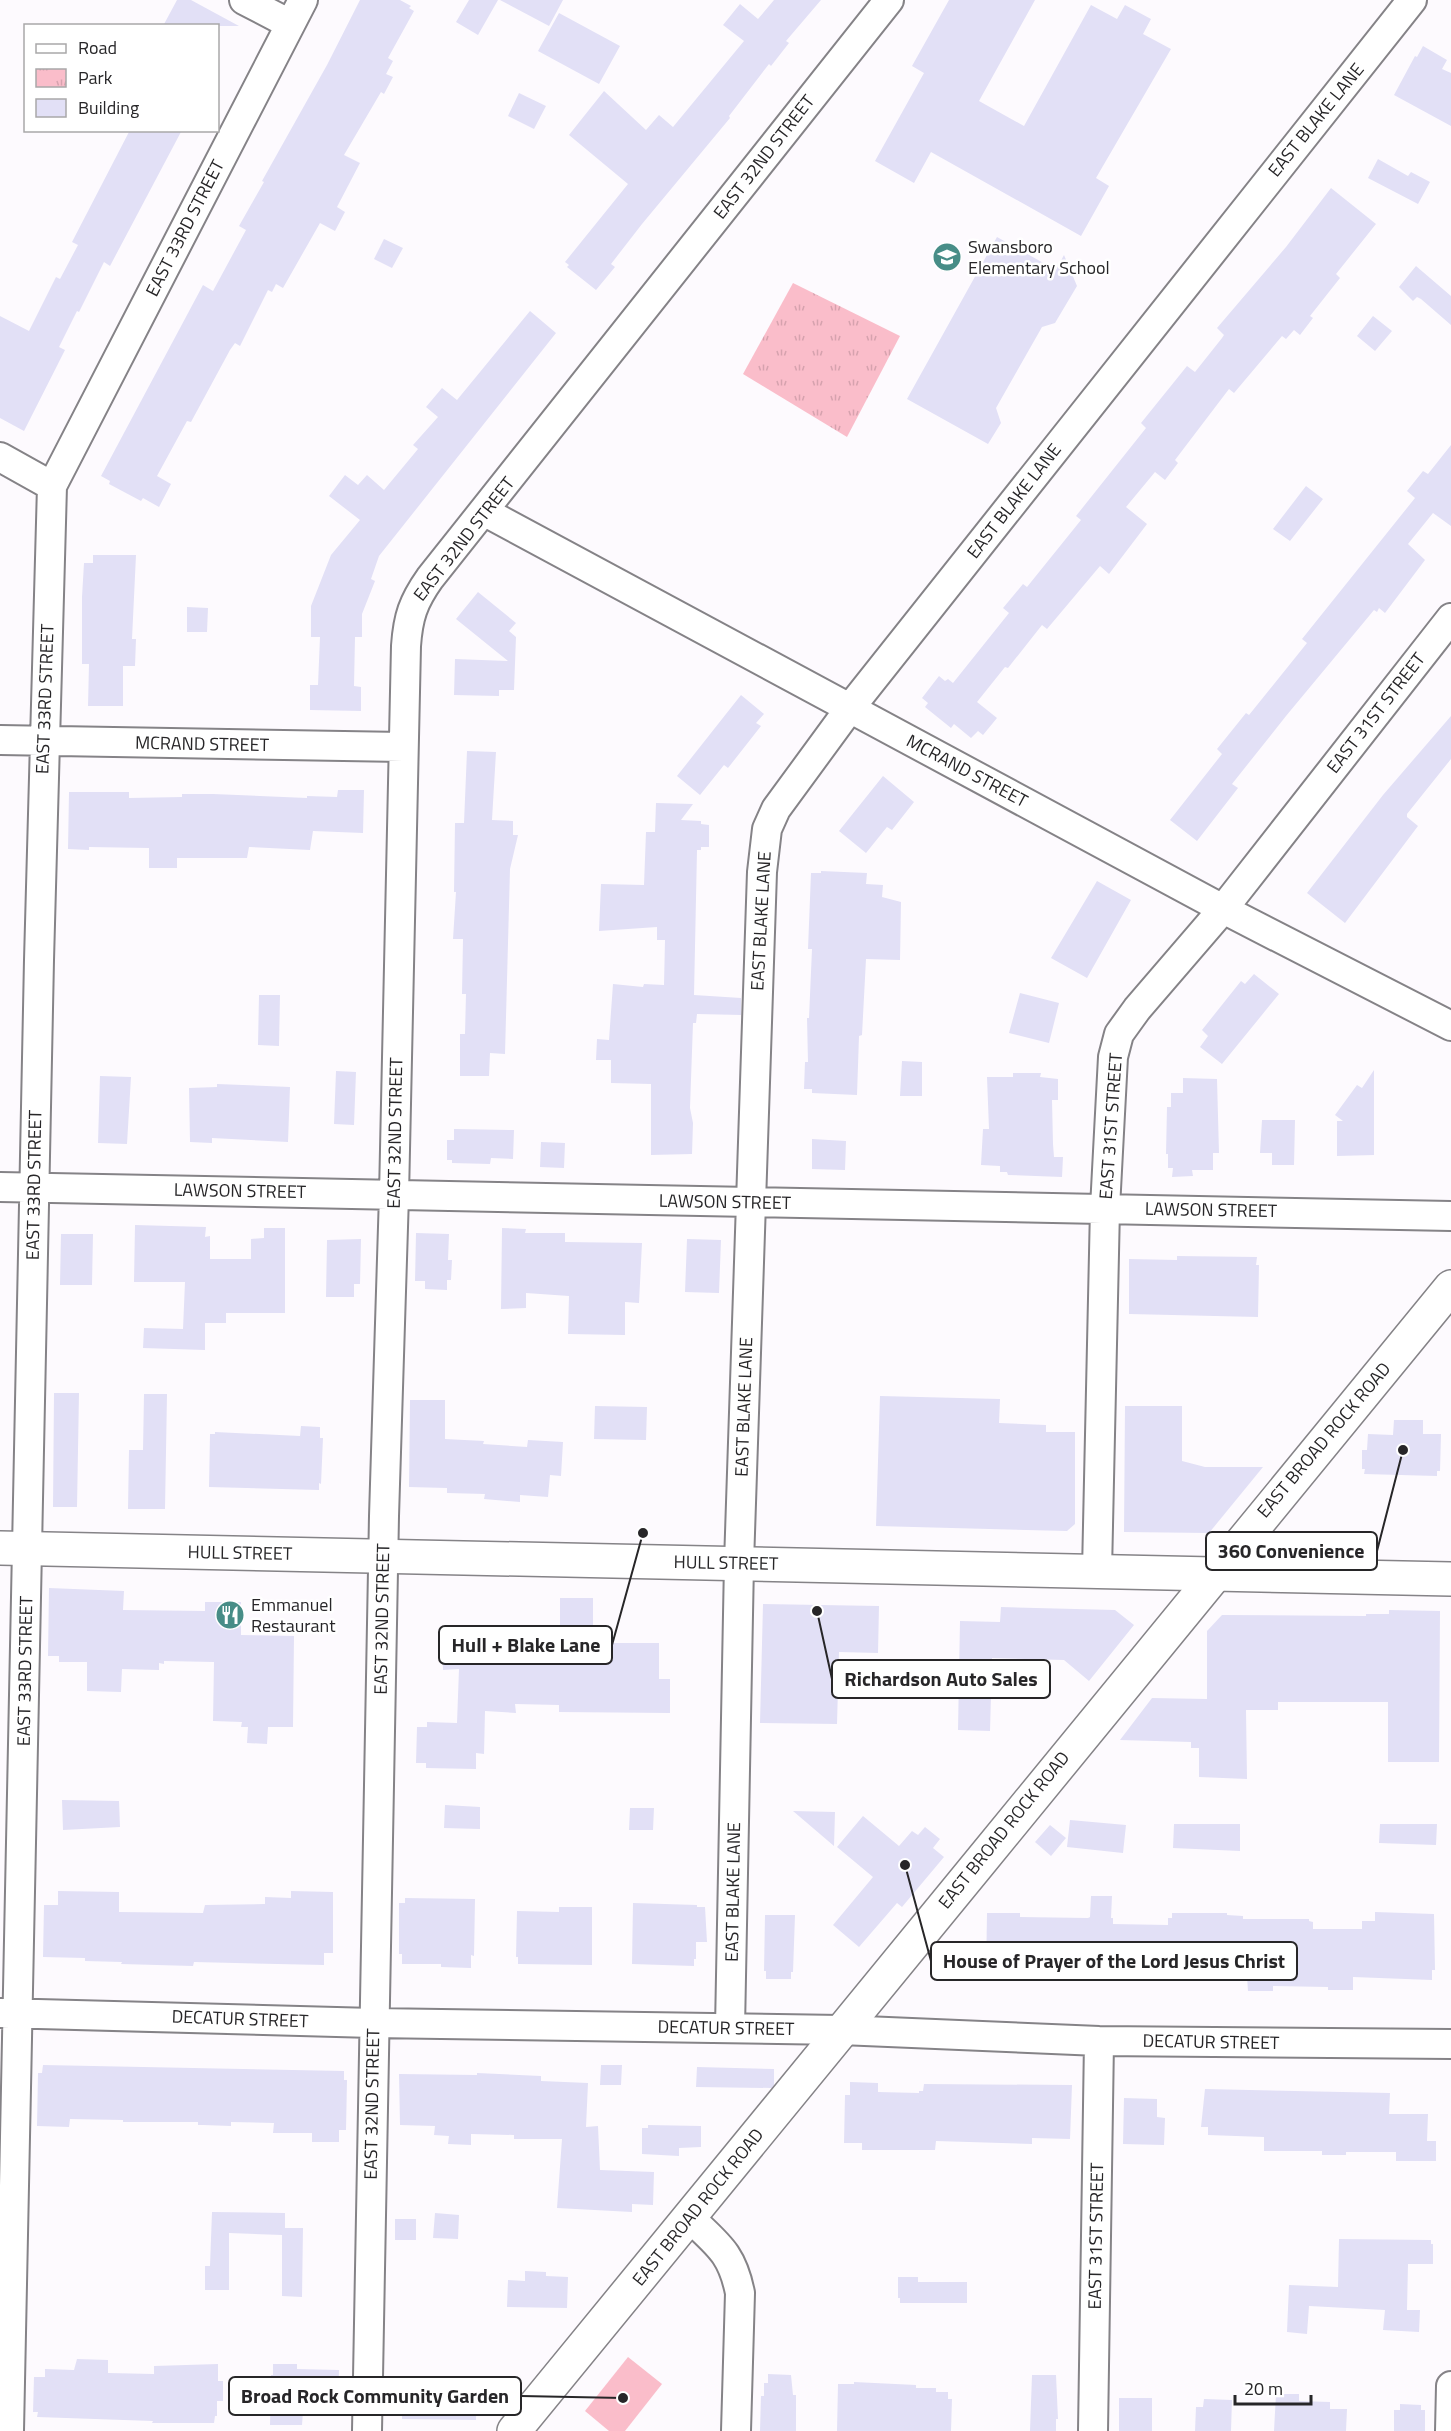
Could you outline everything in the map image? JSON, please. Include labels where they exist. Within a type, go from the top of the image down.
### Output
[{"type":"main road","name":"EAST BROAD ROCK ROAD","points":[[514,2431],[1213,1574],[1451,1287]]},
{"type":"main road","name":"HULL STREET","points":[[14,1548],[1451,1579]]},
{"type":"street","points":[[244,0],[296,12]]},
{"type":"street","name":"EAST 32ND STREET","points":[[367,2431],[373,2023],[403,747],[406,646],[410,613],[419,594],[430,579],[889,0]]},
{"type":"street","name":"EAST BLAKE LANE","points":[[730,2028],[739,1563],[762,872],[767,829],[787,792],[850,708],[1412,0]]},
{"type":"street","name":"EAST 33RD STREET","points":[[9,2431],[9,2013],[14,1548],[34,1187],[52,486],[296,12]]},
{"type":"street","points":[[0,458],[52,486]]},
{"type":"street","name":"MCRAND STREET","points":[[485,512],[1223,909],[1451,1026]]},
{"type":"street","name":"EAST 31ST STREET","points":[[1097,1571],[1105,1208],[1113,1057],[1119,1034],[1137,1009],[1223,909],[1451,618]]},
{"type":"street","name":"MCRAND STREET","points":[[0,740],[403,747]]},
{"type":"street","name":"LAWSON STREET","points":[[0,1187],[1451,1216]]},
{"type":"street","name":"DECATUR STREET","points":[[9,2013],[373,2023],[842,2030],[1099,2041],[1451,2044]]},
{"type":"street","name":"EAST 31ST STREET","points":[[1093,2431],[1099,2041]]},
{"type":"street","points":[[690,2218],[727,2254],[736,2271],[740,2292],[736,2431]]},
{"type":"street","points":[[1450,2431],[1451,2386]]},
{"type":"green space","points":[[793,283],[900,336],[847,437],[743,374]]},
{"type":"green space","points":[[628,2357],[662,2384],[625,2431],[609,2431],[585,2411]]},
{"type":"building","points":[[177,0],[191,0],[239,26],[219,26],[219,24],[164,24]]},
{"type":"building","points":[[360,0],[400,0],[411,6],[409,8],[414,11],[388,58],[393,61],[386,74],[393,77],[384,94],[381,92],[344,155],[360,163],[337,207],[345,212],[335,231],[320,223],[283,288],[276,284],[272,292],[268,290],[240,346],[235,343],[230,350],[191,422],[187,421],[157,476],[171,484],[159,507],[143,498],[141,501],[109,484],[110,481],[101,476],[203,285],[213,291],[246,230],[239,226]]},
{"type":"building","points":[[469,0],[498,0],[478,35],[456,22]]},
{"type":"building","points":[[500,0],[563,0],[549,26]]},
{"type":"building","points":[[774,0],[821,0],[786,41],[789,43],[771,66],[769,64],[729,116],[730,118],[642,224],[611,264],[615,267],[596,290],[567,267],[569,265],[565,262],[628,184],[569,135],[604,91],[646,130],[659,115],[673,127],[744,41],[723,25],[740,4],[758,19]]},
{"type":"building","points":[[949,0],[1035,0],[979,101],[1024,126],[1091,5],[1117,19],[1125,5],[1151,19],[1143,34],[1171,49],[1096,178],[1109,186],[1081,236],[931,152],[914,183],[875,161],[924,73],[912,66]]},
{"type":"building","points":[[559,13],[620,46],[599,84],[538,51]]},
{"type":"building","points":[[1423,46],[1447,60],[1442,69],[1451,73],[1451,126],[1394,95]]},
{"type":"building","points":[[519,93],[546,106],[534,129],[508,116]]},
{"type":"building","points":[[129,132],[181,132],[110,266],[104,262],[79,312],[77,311],[59,347],[65,350],[24,431],[0,418],[0,316],[29,331],[56,277],[60,279],[78,245],[72,242]]},
{"type":"building","points":[[1378,159],[1408,176],[1411,172],[1430,182],[1418,204],[1368,178]]},
{"type":"building","points":[[1331,188],[1376,224],[1336,274],[1340,278],[1310,316],[1313,318],[1300,335],[1294,330],[1286,339],[1282,336],[1234,393],[1229,389],[1175,460],[1178,463],[1165,480],[1155,472],[1126,507],[1147,524],[1109,574],[1100,566],[1047,629],[1042,625],[977,702],[997,718],[983,735],[978,731],[971,738],[954,724],[951,728],[925,707],[928,703],[922,698],[939,676],[953,683],[1009,613],[1003,608],[1023,584],[1027,587],[1081,520],[1076,516],[1146,428],[1141,423],[1187,366],[1195,372],[1224,335],[1217,328],[1286,247]]},
{"type":"building","points":[[997,237],[1056,270],[1064,255],[1077,286],[1055,323],[1042,327],[996,408],[1001,423],[988,444],[907,399]]},
{"type":"building","points":[[384,239],[403,248],[392,268],[374,259]]},
{"type":"building","points":[[1416,266],[1451,296],[1451,325],[1421,299],[1417,297],[1413,301],[1399,287]]},
{"type":"building","points":[[530,311],[556,333],[379,556],[371,579],[375,581],[362,614],[362,637],[355,637],[354,686],[361,687],[361,711],[310,710],[310,685],[318,685],[320,637],[311,637],[311,606],[331,555],[360,520],[329,496],[345,475],[358,485],[367,475],[384,490],[418,449],[413,445],[438,417],[426,407],[442,388],[457,400]]},
{"type":"building","points":[[1373,316],[1392,331],[1375,351],[1357,336]]},
{"type":"building","points":[[1451,445],[1451,526],[1433,513],[1408,544],[1425,560],[1385,613],[1379,608],[1377,612],[1374,610],[1286,716],[1232,784],[1238,788],[1197,841],[1170,820],[1222,754],[1217,749],[1246,713],[1249,715],[1307,643],[1302,639],[1415,498],[1407,491],[1423,471],[1428,474]]},
{"type":"building","points":[[1306,486],[1323,499],[1290,541],[1273,529]]},
{"type":"building","points":[[93,555],[136,555],[132,639],[136,639],[135,666],[123,666],[123,706],[88,706],[89,664],[82,664],[82,597],[84,563],[93,563]]},
{"type":"building","points":[[478,592],[516,623],[509,631],[516,637],[514,690],[499,690],[499,696],[454,695],[455,659],[508,661],[456,619]]},
{"type":"building","points":[[187,607],[208,608],[207,632],[187,632]]},
{"type":"building","points":[[741,695],[764,714],[756,723],[761,726],[728,768],[724,765],[700,795],[677,776]]},
{"type":"building","points":[[1451,716],[1451,759],[1407,814],[1407,817],[1418,826],[1345,923],[1307,893],[1383,795]]},
{"type":"building","points":[[467,751],[496,752],[492,820],[513,821],[513,835],[518,835],[510,869],[505,1054],[490,1053],[489,1076],[460,1076],[460,1034],[465,1034],[466,994],[462,994],[463,939],[453,939],[456,892],[454,892],[455,823],[464,823]]},
{"type":"building","points":[[883,776],[914,802],[892,830],[887,827],[866,853],[839,831]]},
{"type":"building","points":[[338,790],[364,790],[363,833],[313,831],[310,850],[249,847],[247,858],[177,858],[177,868],[149,868],[149,848],[68,849],[69,792],[129,792],[129,798],[213,794],[307,798],[307,796],[337,797]]},
{"type":"building","points":[[656,803],[693,804],[681,820],[701,821],[701,824],[709,825],[709,847],[701,847],[701,850],[697,850],[694,995],[741,998],[741,1015],[697,1014],[696,1023],[693,1023],[690,1108],[693,1123],[692,1154],[651,1155],[651,1084],[611,1083],[611,1060],[596,1060],[597,1039],[609,1040],[613,984],[643,987],[644,984],[664,985],[665,940],[657,940],[657,927],[599,931],[601,884],[644,885],[646,832],[655,832]]},
{"type":"building","points":[[821,871],[867,873],[866,884],[883,885],[882,897],[901,902],[900,960],[866,959],[862,1035],[859,1036],[857,1095],[812,1093],[812,1089],[804,1089],[805,1062],[808,1062],[807,1018],[809,1018],[812,949],[808,949],[811,873],[821,873]]},
{"type":"building","points":[[1097,881],[1131,900],[1087,978],[1051,958]]},
{"type":"building","points":[[1254,974],[1279,994],[1222,1064],[1200,1047],[1208,1036],[1202,1030],[1241,981],[1245,984]]},
{"type":"building","points":[[1020,993],[1059,1003],[1049,1043],[1009,1033]]},
{"type":"building","points":[[259,995],[280,995],[279,1046],[258,1045]]},
{"type":"building","points":[[902,1061],[922,1062],[922,1096],[900,1096]]},
{"type":"building","points":[[1374,1070],[1374,1155],[1337,1156],[1337,1121],[1343,1121],[1335,1115],[1357,1085],[1362,1088]]},
{"type":"building","points":[[336,1071],[356,1072],[354,1125],[334,1124]]},
{"type":"building","points":[[1013,1073],[1041,1073],[1040,1077],[1058,1079],[1058,1100],[1052,1100],[1053,1144],[1054,1157],[1063,1157],[1062,1177],[1008,1175],[1007,1172],[1000,1172],[1000,1166],[981,1165],[983,1129],[989,1129],[987,1077],[1013,1077]]},
{"type":"building","points":[[100,1076],[131,1077],[127,1144],[98,1143]]},
{"type":"building","points":[[1183,1078],[1217,1079],[1219,1153],[1213,1153],[1213,1170],[1192,1170],[1193,1176],[1172,1177],[1173,1168],[1168,1168],[1168,1154],[1166,1154],[1167,1107],[1171,1107],[1171,1093],[1183,1093]]},
{"type":"building","points":[[217,1084],[290,1087],[288,1142],[212,1138],[212,1143],[190,1142],[189,1088],[217,1087]]},
{"type":"building","points":[[1262,1120],[1295,1120],[1294,1165],[1272,1165],[1272,1153],[1260,1153]]},
{"type":"building","points":[[454,1129],[514,1130],[513,1159],[491,1158],[490,1164],[452,1163],[452,1160],[447,1160],[447,1140],[454,1140]]},
{"type":"building","points":[[812,1139],[846,1141],[845,1170],[812,1169]]},
{"type":"building","points":[[541,1142],[565,1143],[564,1168],[540,1167]]},
{"type":"building","points":[[135,1225],[206,1227],[205,1237],[210,1236],[210,1259],[251,1259],[251,1239],[264,1238],[264,1228],[285,1228],[285,1313],[226,1313],[226,1323],[205,1323],[205,1350],[143,1348],[144,1328],[183,1329],[185,1282],[134,1282]]},
{"type":"building","points":[[502,1228],[526,1229],[525,1233],[565,1233],[565,1242],[642,1243],[639,1303],[625,1302],[625,1335],[568,1334],[569,1296],[526,1293],[526,1308],[501,1309]]},
{"type":"building","points":[[416,1233],[449,1234],[448,1260],[452,1260],[451,1280],[447,1280],[447,1290],[425,1289],[425,1281],[415,1281]]},
{"type":"building","points":[[61,1234],[93,1234],[92,1285],[60,1285]]},
{"type":"building","points":[[361,1239],[360,1284],[354,1284],[354,1297],[326,1297],[327,1240]]},
{"type":"building","points":[[687,1239],[721,1240],[719,1293],[685,1292]]},
{"type":"building","points":[[1177,1256],[1257,1257],[1256,1265],[1259,1265],[1258,1317],[1129,1314],[1129,1259],[1177,1260]]},
{"type":"building","points":[[54,1393],[79,1393],[77,1507],[53,1507]]},
{"type":"building","points":[[144,1394],[167,1394],[165,1509],[128,1509],[129,1450],[143,1450]]},
{"type":"building","points":[[880,1396],[1000,1399],[999,1423],[1046,1425],[1046,1432],[1075,1432],[1075,1524],[1067,1531],[876,1526]]},
{"type":"building","points":[[410,1400],[445,1400],[445,1439],[527,1447],[528,1440],[563,1442],[561,1476],[550,1475],[548,1497],[520,1495],[520,1502],[484,1499],[485,1494],[447,1493],[447,1488],[409,1487]]},
{"type":"building","points":[[595,1406],[647,1407],[646,1440],[594,1439]]},
{"type":"building","points":[[1125,1406],[1182,1406],[1182,1461],[1205,1467],[1263,1467],[1209,1533],[1124,1532]]},
{"type":"building","points":[[1394,1420],[1423,1420],[1423,1434],[1441,1434],[1440,1471],[1437,1471],[1437,1476],[1364,1474],[1362,1450],[1367,1450],[1368,1434],[1393,1435]]},
{"type":"building","points":[[301,1426],[320,1427],[320,1438],[323,1438],[319,1490],[209,1487],[210,1434],[215,1434],[215,1432],[300,1436]]},
{"type":"building","points":[[49,1588],[124,1591],[123,1610],[205,1611],[205,1602],[241,1602],[241,1635],[294,1636],[293,1727],[268,1727],[267,1744],[247,1743],[248,1727],[241,1727],[242,1722],[213,1721],[214,1662],[164,1661],[164,1664],[159,1663],[159,1670],[122,1669],[121,1692],[87,1691],[87,1662],[59,1662],[59,1656],[48,1656]]},
{"type":"building","points":[[560,1598],[593,1598],[593,1643],[659,1643],[659,1679],[670,1679],[670,1713],[559,1712],[559,1705],[515,1704],[516,1713],[485,1711],[484,1754],[476,1753],[476,1769],[426,1768],[426,1763],[416,1763],[417,1727],[427,1727],[427,1722],[457,1723],[459,1669],[443,1670],[442,1637],[560,1640]]},
{"type":"building","points":[[763,1604],[879,1606],[878,1653],[839,1652],[837,1724],[760,1723]]},
{"type":"building","points":[[1001,1607],[1115,1610],[1134,1625],[1089,1681],[1064,1660],[992,1658],[990,1731],[958,1730],[960,1621],[1000,1622]]},
{"type":"building","points":[[1389,1610],[1440,1611],[1439,1762],[1388,1762],[1388,1702],[1278,1702],[1278,1710],[1246,1710],[1247,1779],[1199,1777],[1199,1748],[1191,1748],[1191,1742],[1120,1740],[1152,1698],[1207,1699],[1207,1631],[1222,1615],[1366,1616],[1366,1614],[1389,1614]]},
{"type":"building","points":[[62,1800],[119,1801],[120,1827],[63,1830]]},
{"type":"building","points":[[445,1805],[480,1807],[480,1829],[444,1828]]},
{"type":"building","points":[[630,1808],[654,1808],[653,1830],[629,1830]]},
{"type":"building","points":[[793,1811],[835,1812],[834,1846]]},
{"type":"building","points":[[863,1816],[899,1846],[912,1831],[918,1835],[925,1827],[940,1839],[933,1848],[944,1857],[902,1907],[897,1903],[859,1947],[833,1925],[873,1877],[837,1847]]},
{"type":"building","points":[[1070,1820],[1126,1825],[1123,1853],[1067,1847]]},
{"type":"building","points":[[1174,1824],[1240,1824],[1240,1851],[1173,1848]]},
{"type":"building","points":[[1380,1824],[1437,1824],[1436,1845],[1379,1843]]},
{"type":"building","points":[[1050,1825],[1066,1838],[1051,1856],[1035,1842]]},
{"type":"building","points":[[58,1891],[119,1892],[119,1912],[203,1913],[205,1905],[265,1904],[265,1897],[291,1898],[291,1891],[333,1892],[333,1953],[324,1953],[324,1965],[194,1962],[193,1966],[121,1964],[122,1962],[85,1961],[85,1958],[43,1957],[44,1905],[58,1905]]},
{"type":"building","points":[[1091,1896],[1112,1896],[1113,1924],[1168,1925],[1168,1918],[1172,1918],[1172,1913],[1227,1913],[1227,1915],[1243,1916],[1243,1919],[1309,1919],[1313,1922],[1313,1929],[1362,1929],[1362,1921],[1375,1921],[1375,1912],[1434,1914],[1435,1970],[1432,1970],[1432,1980],[1353,1977],[1353,1990],[1273,1986],[1273,1991],[1248,1991],[1247,1976],[986,1975],[987,1913],[1020,1913],[1020,1917],[1088,1918],[1090,1917]]},
{"type":"building","points":[[405,1898],[475,1899],[474,1956],[471,1955],[471,1968],[441,1967],[441,1964],[402,1964],[402,1954],[399,1954],[399,1903],[405,1903]]},
{"type":"building","points":[[633,1903],[705,1907],[707,1942],[696,1942],[694,1966],[632,1964]]},
{"type":"building","points":[[559,1907],[592,1907],[592,1965],[518,1964],[518,1957],[516,1957],[517,1911],[559,1912]]},
{"type":"building","points":[[765,1915],[795,1915],[791,1979],[766,1979],[766,1971],[764,1971]]},
{"type":"building","points":[[43,2065],[344,2071],[344,2080],[347,2080],[346,2130],[339,2130],[339,2142],[312,2142],[312,2133],[273,2133],[274,2123],[231,2122],[231,2126],[198,2125],[198,2122],[70,2119],[69,2127],[37,2126],[38,2073],[42,2073]]},
{"type":"building","points":[[601,2065],[622,2065],[621,2085],[600,2085]]},
{"type":"building","points":[[697,2067],[774,2069],[774,2086],[772,2088],[696,2087]]},
{"type":"building","points":[[477,2073],[541,2076],[541,2081],[588,2083],[586,2127],[598,2126],[600,2170],[654,2172],[653,2205],[632,2204],[632,2212],[557,2208],[562,2139],[514,2139],[514,2135],[471,2134],[471,2145],[448,2144],[449,2136],[434,2135],[435,2126],[400,2125],[399,2074],[477,2075]]},
{"type":"building","points":[[850,2082],[878,2083],[878,2092],[919,2093],[923,2091],[924,2084],[1072,2085],[1070,2139],[1032,2138],[1032,2144],[936,2141],[935,2150],[862,2150],[862,2143],[844,2143],[845,2095],[850,2095]]},
{"type":"building","points":[[1205,2089],[1390,2093],[1389,2114],[1428,2114],[1427,2141],[1436,2141],[1436,2161],[1396,2161],[1396,2152],[1346,2152],[1346,2155],[1322,2155],[1322,2151],[1264,2151],[1264,2137],[1208,2135],[1208,2127],[1201,2127]]},
{"type":"building","points":[[1124,2098],[1157,2099],[1157,2117],[1165,2118],[1164,2145],[1123,2144]]},
{"type":"building","points":[[648,2125],[701,2126],[701,2147],[679,2148],[679,2156],[642,2154],[642,2128],[648,2128]]},
{"type":"building","points":[[212,2212],[285,2213],[285,2228],[303,2228],[302,2297],[282,2296],[282,2235],[229,2233],[229,2290],[205,2290],[205,2266],[210,2266]]},
{"type":"building","points":[[435,2213],[459,2215],[458,2239],[433,2238]]},
{"type":"building","points":[[395,2219],[416,2219],[416,2240],[395,2240]]},
{"type":"building","points":[[1339,2239],[1431,2240],[1433,2264],[1408,2264],[1407,2310],[1420,2310],[1419,2332],[1383,2330],[1385,2310],[1309,2306],[1307,2334],[1287,2332],[1289,2285],[1338,2287]]},
{"type":"building","points":[[525,2271],[546,2272],[546,2276],[568,2277],[567,2308],[507,2307],[508,2280],[525,2281]]},
{"type":"building","points":[[898,2277],[918,2277],[918,2282],[967,2282],[967,2303],[900,2303]]},
{"type":"building","points":[[77,2359],[108,2360],[108,2373],[154,2374],[154,2366],[218,2364],[218,2381],[223,2381],[223,2401],[217,2401],[217,2416],[215,2416],[214,2423],[152,2423],[153,2421],[37,2417],[38,2412],[33,2412],[34,2377],[45,2377],[45,2369],[74,2370]]},
{"type":"building","points":[[273,2364],[297,2364],[297,2369],[339,2370],[338,2405],[335,2405],[335,2411],[303,2411],[302,2425],[270,2425]]},
{"type":"building","points":[[768,2374],[791,2375],[793,2395],[796,2395],[796,2431],[760,2431],[761,2396],[764,2396],[764,2383],[768,2383]]},
{"type":"building","points":[[1032,2375],[1056,2375],[1058,2419],[1056,2419],[1056,2431],[1030,2431]]},
{"type":"building","points":[[402,2378],[477,2380],[476,2420],[402,2419]]},
{"type":"building","points":[[854,2382],[916,2385],[916,2388],[936,2388],[936,2392],[948,2392],[948,2399],[952,2399],[951,2431],[837,2431],[838,2384],[854,2384]]},
{"type":"building","points":[[1276,2394],[1299,2394],[1299,2401],[1330,2402],[1330,2409],[1347,2409],[1346,2431],[1274,2431]]},
{"type":"building","points":[[1119,2398],[1152,2398],[1152,2431],[1119,2431]]},
{"type":"building","points":[[1204,2399],[1232,2400],[1231,2431],[1195,2431],[1196,2407],[1203,2407]]},
{"type":"building","points":[[1400,2404],[1421,2405],[1421,2410],[1425,2410],[1425,2431],[1394,2431],[1394,2410],[1400,2410]]},
{"type":"place","name":"Swansboro Elementary School","points":[[947,257]]},
{"type":"place","name":"360 Convenience","points":[[1403,1450]]},
{"type":"place","name":"Hull + Blake Lane","points":[[643,1533]]},
{"type":"place","name":"Richardson Auto Sales","points":[[817,1611]]},
{"type":"place","name":"Emmanuel Restaurant","points":[[230,1615]]},
{"type":"place","name":"House of Prayer of the Lord Jesus Christ","points":[[905,1865]]},
{"type":"place","name":"Broad Rock Community Garden","points":[[623,2398]]}]
